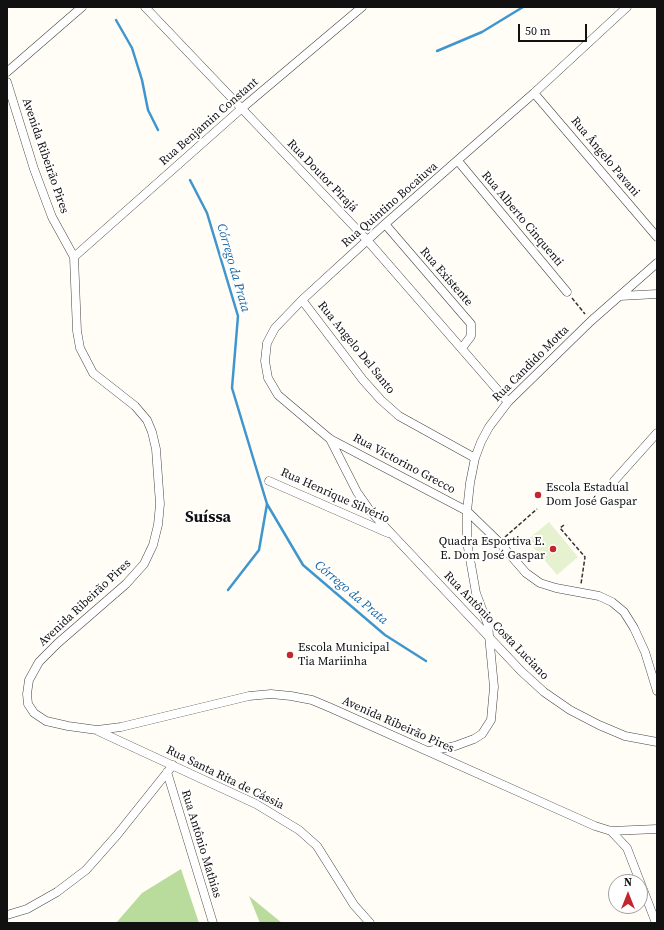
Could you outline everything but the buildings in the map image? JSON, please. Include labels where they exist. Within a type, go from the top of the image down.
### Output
[{"type":"street","points":[[7,72],[82,7]]},
{"type":"street","name":"Rua Doutor Pirajá","points":[[145,7],[367,240],[508,402]]},
{"type":"street","name":"Rua Benjamin Constant","points":[[74,257],[241,109],[362,7]]},
{"type":"street","name":"Rua Quintino Bocaiuva","points":[[330,438],[278,395],[268,378],[265,361],[268,343],[275,328],[302,300],[367,240],[534,93],[627,7]]},
{"type":"street","name":"Avenida Ribeirão Pires","points":[[7,82],[34,169],[50,210],[74,257],[77,332],[80,348],[94,373],[135,406],[147,420],[152,432],[156,449],[160,504],[156,532],[144,564],[126,584],[58,643],[40,662],[29,680],[28,704],[34,714],[46,721],[97,730],[121,727],[249,696],[271,694],[312,700],[595,826],[611,831]]},
{"type":"street","name":"Rua Ângelo Pavani","points":[[534,93],[657,237]]},
{"type":"street","name":"Rua Alberto Cinquenti","points":[[458,161],[567,292]]},
{"type":"street","name":"Rua Existente","points":[[385,224],[471,324],[471,336],[462,348]]},
{"type":"street","name":"Rua Candido Motta","points":[[429,751],[455,746],[474,740],[488,728],[491,720],[494,701],[489,636],[486,616],[476,593],[470,568],[467,542],[467,511],[470,483],[475,458],[489,426],[508,402],[591,321],[657,264]]},
{"type":"street","points":[[620,296],[657,294]]},
{"type":"street","name":"Rua Angelo Del Santo","points":[[302,300],[363,380],[381,400],[399,416],[475,458]]},
{"type":"street","points":[[614,481],[657,433]]},
{"type":"street","name":"Rua Victorino Grecco","points":[[330,438],[467,511],[499,542],[526,573],[540,583],[556,588],[599,596],[612,602],[624,612],[634,628],[646,652],[657,692]]},
{"type":"street","name":"Rua Antônio Costa Luciano","points":[[330,438],[357,492],[371,512],[544,692],[570,710],[599,725],[625,736],[657,742]]},
{"type":"street","name":"Rua Henrique Silvério","points":[[269,481],[391,534]]},
{"type":"street","name":"Rua Santa Rita de Cássia","points":[[97,730],[256,804],[299,830],[317,846],[354,905],[370,923]]},
{"type":"street","points":[[7,915],[27,909],[57,892],[86,870],[117,835],[173,765]]},
{"type":"street","name":"Rua Antônio Mathias","points":[[167,772],[213,923]]},
{"type":"street","points":[[611,831],[657,829]]},
{"type":"street","points":[[611,831],[627,848],[656,923]]},
{"type":"path","points":[[567,292],[591,321]]},
{"type":"path","points":[[499,542],[537,509]]},
{"type":"path","points":[[564,525],[560,528],[585,557],[580,592]]},
{"type":"green space","name":"Quadra Esportiva E. E. Dom José Gaspar","points":[[549,522],[578,557],[557,575],[527,540]]},
{"type":"green space","points":[[181,869],[199,923],[116,923],[142,893]]},
{"type":"green space","points":[[249,896],[282,923],[260,923]]},
{"type":"waterway","points":[[437,51],[482,32],[523,7]]},
{"type":"waterway","name":"Córrego da Prata","points":[[116,20],[132,48],[142,80],[148,110],[158,130]]},
{"type":"waterway","name":"Córrego da Prata","points":[[190,180],[207,213],[238,316],[232,388],[267,504],[303,565],[385,635],[426,661]]},
{"type":"waterway","name":"Córrego da Prata","points":[[228,590],[259,550],[267,504]]},
{"type":"place","name":"Escola Estadual Dom José Gaspar","points":[[538,495]]},
{"type":"place","name":"Quadra Esportiva E. E. Dom José Gaspar","points":[[553,549]]},
{"type":"place","name":"Escola Municipal Tia Mariinha","points":[[290,655]]},
{"type":"district","name":"Suíssa","points":[[208,518]]}]
